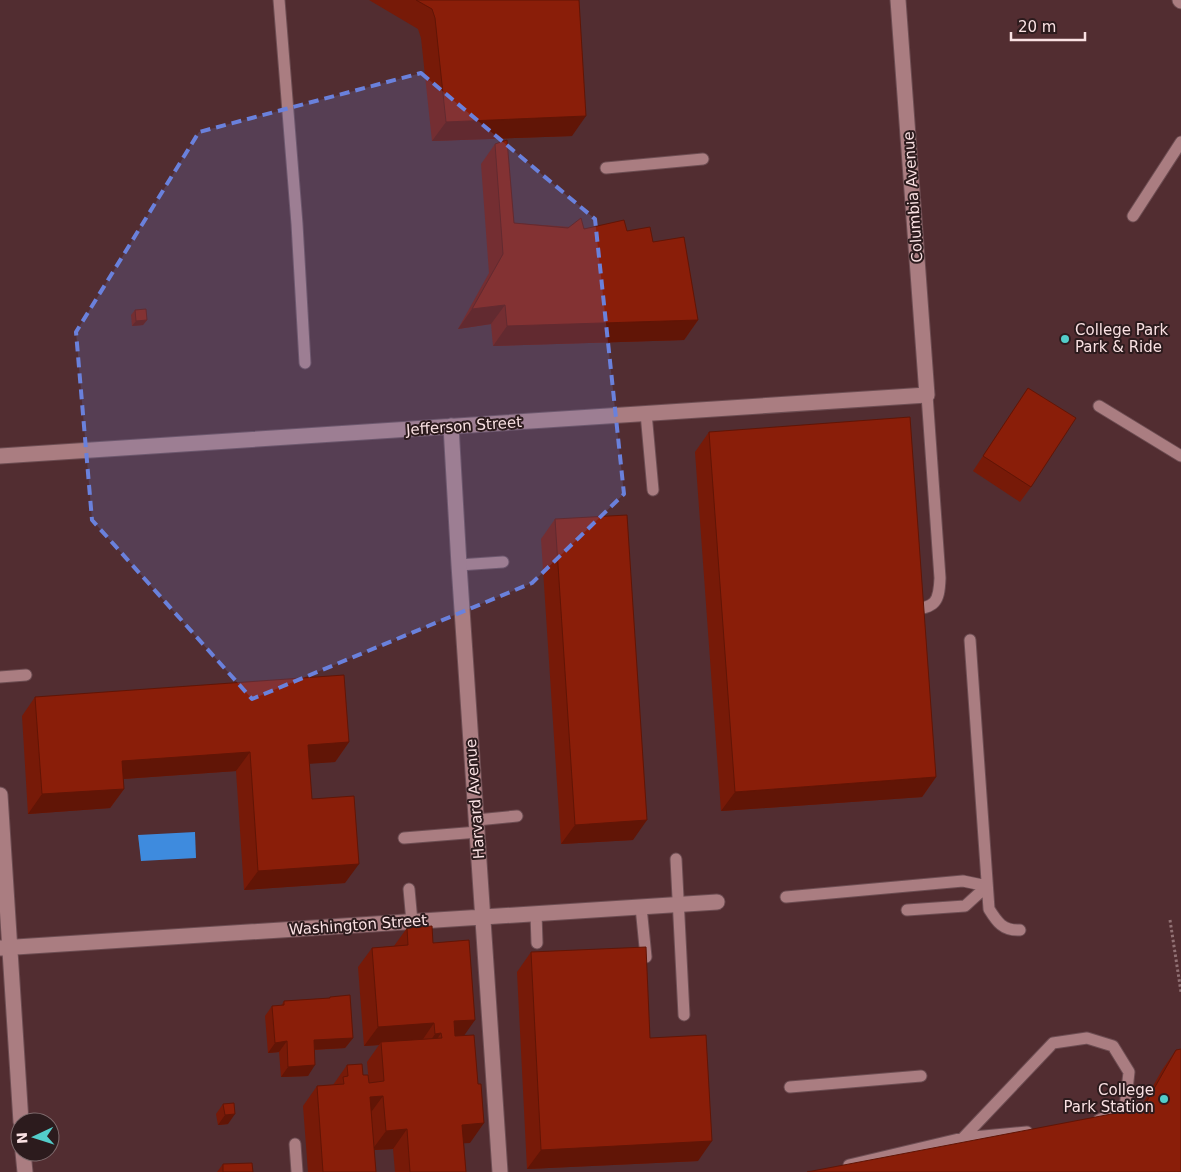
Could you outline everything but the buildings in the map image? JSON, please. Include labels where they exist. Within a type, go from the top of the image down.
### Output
[{"type":"street","name":"Columbia Avenue","points":[[898,0],[927,394]]},
{"type":"street","name":"Jefferson Street","points":[[0,456],[927,394]]},
{"type":"street","name":"Harvard Avenue","points":[[451,426],[500,1172]]},
{"type":"street","points":[[0,795],[5,948],[20,1112]]},
{"type":"street","name":"Washington Street","points":[[5,948],[717,902]]},
{"type":"lane","points":[[279,0],[297,224],[305,363]]},
{"type":"lane","points":[[1133,216],[1181,142]]},
{"type":"lane","points":[[606,168],[703,159]]},
{"type":"lane","points":[[909,612],[927,608],[935,602],[939,592],[940,578],[927,394]]},
{"type":"lane","points":[[1099,406],[1181,456]]},
{"type":"lane","points":[[646,413],[653,490]]},
{"type":"lane","points":[[459,565],[503,562]]},
{"type":"lane","points":[[970,640],[989,909],[998,924],[1012,931],[1020,930]]},
{"type":"lane","points":[[0,678],[26,675]]},
{"type":"lane","points":[[404,838],[477,826],[517,816]]},
{"type":"lane","points":[[676,859],[684,1015]]},
{"type":"lane","points":[[786,897],[963,881],[987,886]]},
{"type":"lane","points":[[907,910],[965,906],[987,886]]},
{"type":"lane","points":[[409,889],[412,922]]},
{"type":"lane","points":[[641,907],[646,957]]},
{"type":"lane","points":[[536,914],[536,943]]},
{"type":"lane","points":[[963,1138],[1052,1043],[1087,1038],[1113,1046],[1129,1072],[1125,1108],[1085,1126]]},
{"type":"lane","points":[[790,1087],[921,1076]]},
{"type":"lane","points":[[834,1168],[963,1138],[1038,1131]]},
{"type":"lane","points":[[295,1144],[297,1172]]},
{"type":"path","points":[[1170,920],[1181,992]]},
{"type":"highlighted area","points":[[421,73],[595,219],[624,494],[532,583],[252,699],[92,520],[76,332],[199,132]]},
{"type":"water","points":[[195,832],[196,858],[141,861],[138,835]]},
{"type":"place","name":"College Park Park & Ride","points":[[1065,339]]},
{"type":"place","name":"College Park Station","points":[[1164,1099]]}]
